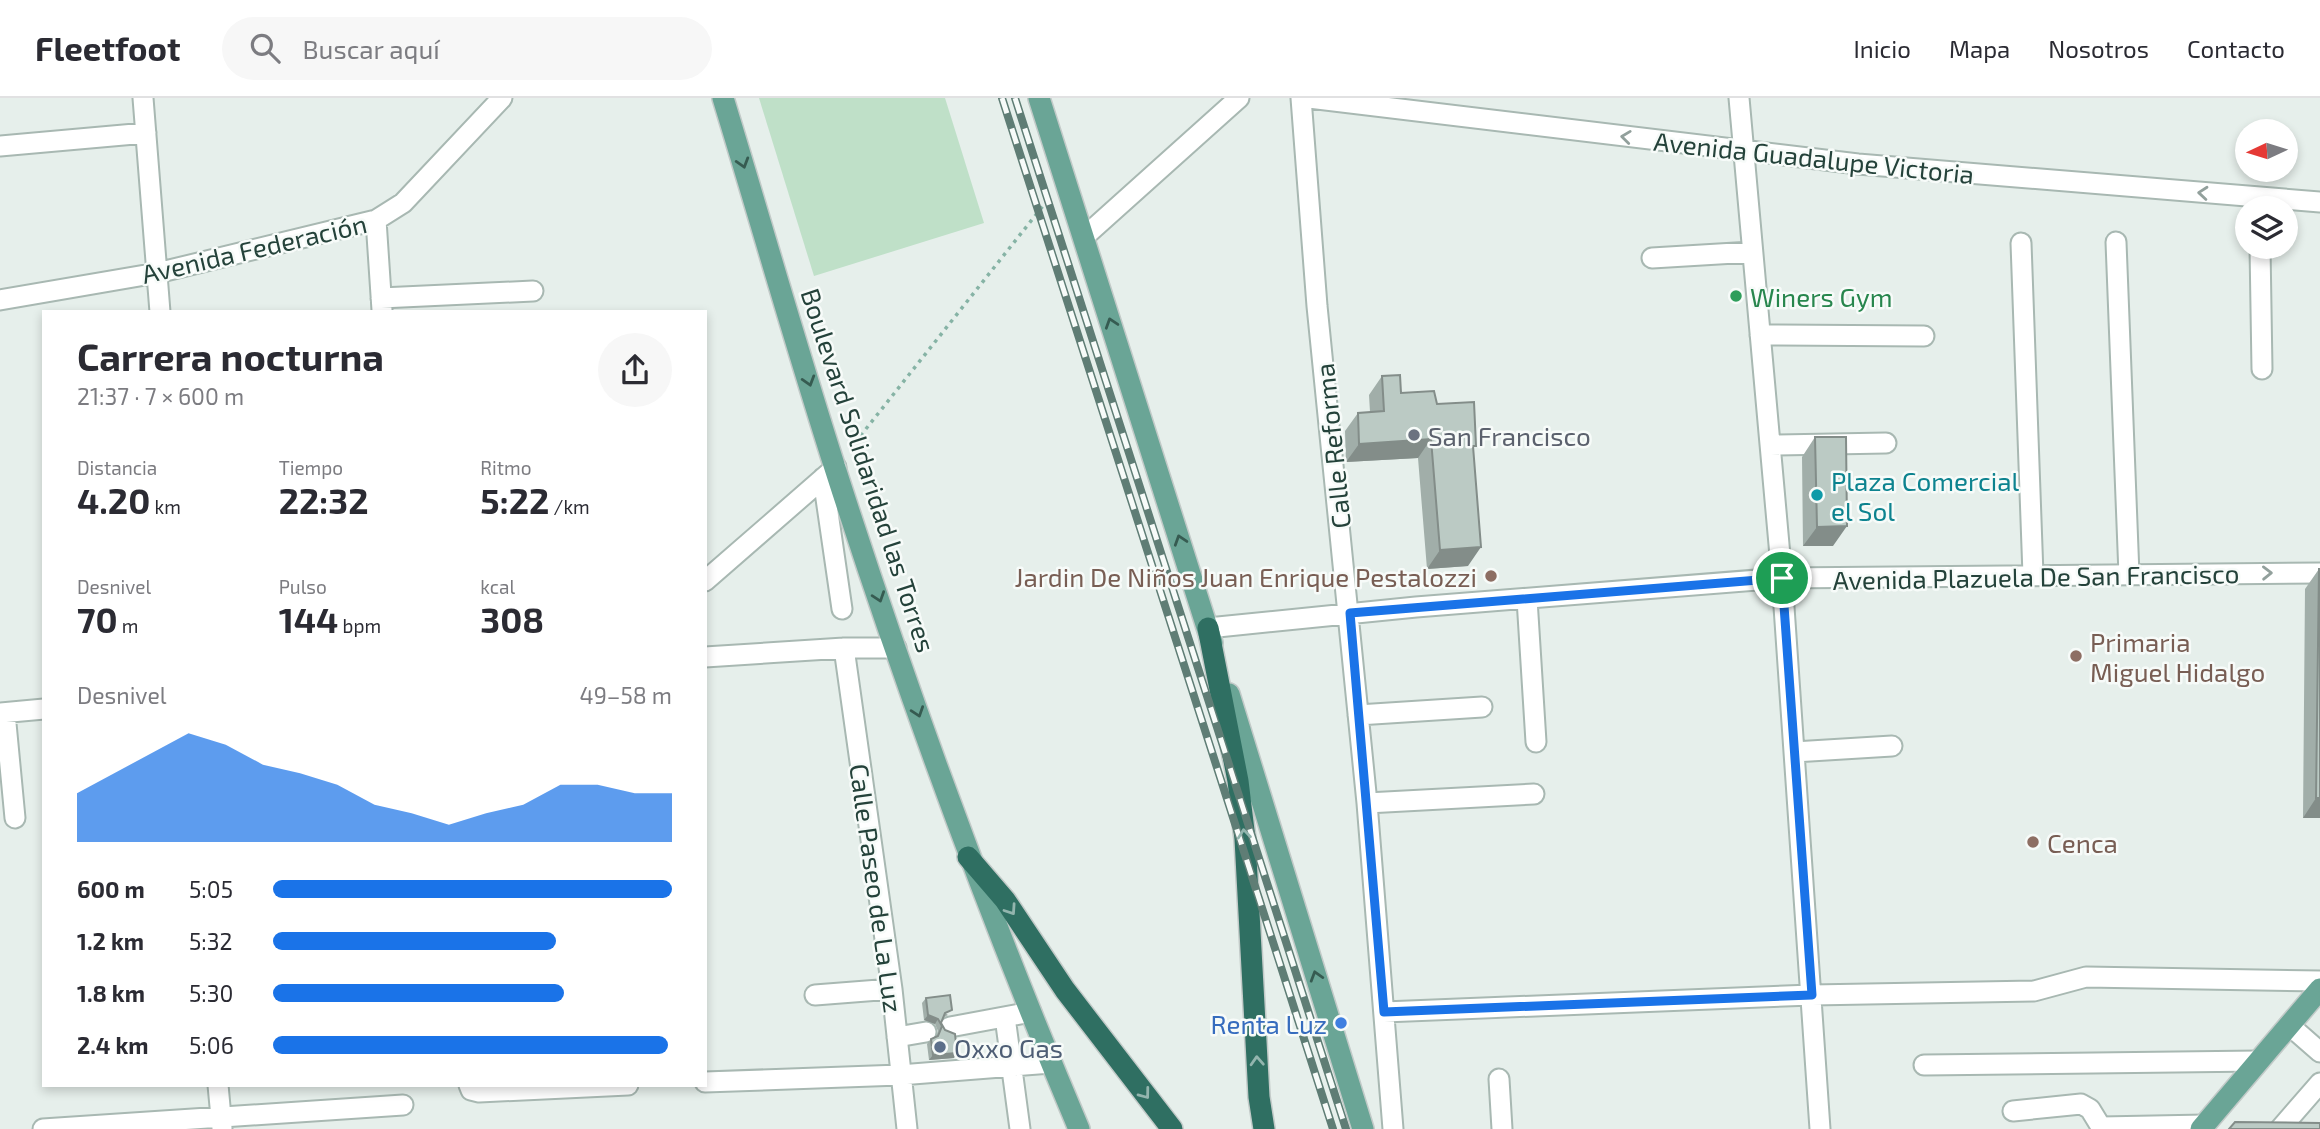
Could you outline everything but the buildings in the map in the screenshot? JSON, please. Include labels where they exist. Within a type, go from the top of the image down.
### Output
[{"type":"highway","points":[[1208,628],[1238,781],[1245,839],[1258,1084],[1264,1129]]},
{"type":"highway","name":"Boulevard Solidaridad las Torres","points":[[968,857],[1005,900],[1065,990],[1172,1129]]},
{"type":"main road","name":"Boulevard Solidaridad las Torres","points":[[723,98],[829,472],[896,648],[968,857],[1078,1129]]},
{"type":"main road","points":[[1040,98],[1363,1129]]},
{"type":"main road","points":[[2203,1127],[2320,989]]},
{"type":"street","points":[[143,98],[160,310]]},
{"type":"street","name":"Avenida Federación","points":[[0,300],[157,273],[376,220],[403,203],[502,98]]},
{"type":"street","points":[[1084,237],[1239,98]]},
{"type":"street","name":"Calle Reforma","points":[[1301,98],[1317,306],[1350,613],[1367,803],[1393,1129]]},
{"type":"street","name":"Avenida Guadalupe Victoria","points":[[1310,98],[1743,151],[2235,201]]},
{"type":"street","points":[[1739,98],[1782,578],[1821,1129]]},
{"type":"street","points":[[0,146],[146,134]]},
{"type":"street","name":"Avenida Guadalupe Victoria","points":[[2298,202],[2320,202]]},
{"type":"street","points":[[376,220],[382,305],[533,291]]},
{"type":"street","points":[[2116,242],[2129,575]]},
{"type":"street","points":[[2021,243],[2033,575]]},
{"type":"street","points":[[1652,258],[1752,252]]},
{"type":"street","points":[[2260,259],[2262,369]]},
{"type":"street","points":[[1760,335],[1924,336]]},
{"type":"street","points":[[1771,445],[1886,443]]},
{"type":"street","points":[[707,579],[829,472]]},
{"type":"street","points":[[829,472],[842,609]]},
{"type":"street","name":"Avenida Plazuela De San Francisco","points":[[1208,628],[1350,613],[1782,578],[2320,573]]},
{"type":"street","points":[[1527,599],[1536,742]]},
{"type":"street","points":[[707,657],[844,648],[896,648]]},
{"type":"street","name":"Calle Paseo de La Luz","points":[[844,648],[891,989],[906,1129]]},
{"type":"street","points":[[1359,715],[1482,707]]},
{"type":"street","points":[[15,818],[3,713],[42,709]]},
{"type":"street","points":[[1794,752],[1892,746]]},
{"type":"street","points":[[1367,803],[1534,794]]},
{"type":"street","points":[[1384,1012],[1812,995],[2034,991],[2086,977],[2320,981]]},
{"type":"street","points":[[814,995],[891,989]]},
{"type":"street","points":[[950,1027],[1031,1012]]},
{"type":"street","points":[[1005,1017],[1020,1129]]},
{"type":"street","points":[[2289,1025],[2320,1052]]},
{"type":"street","points":[[897,1037],[926,1032]]},
{"type":"street","points":[[1924,1065],[2258,1061]]},
{"type":"street","points":[[707,1082],[900,1075],[1051,1063]]},
{"type":"street","points":[[1499,1079],[1502,1129]]},
{"type":"street","points":[[2280,1129],[2320,1083]]},
{"type":"street","points":[[218,1087],[221,1123]]},
{"type":"street","points":[[470,1088],[538,1087]]},
{"type":"street","points":[[2013,1111],[2081,1104],[2090,1109],[2101,1126],[2203,1127]]},
{"type":"street","points":[[43,1129],[221,1123],[403,1105]]},
{"type":"street","points":[[1072,1129],[1078,1129]]},
{"type":"path","points":[[829,472],[1065,178]]},
{"type":"green space","points":[[759,98],[945,98],[984,223],[814,276]]},
{"type":"railway","points":[[1002,98],[1333,1129]]},
{"type":"railway","points":[[1015,98],[1346,1129]]},
{"type":"place","name":"Winers Gym","points":[[1736,296]]},
{"type":"place","name":"San Francisco","points":[[1414,435]]},
{"type":"place","name":"Plaza Comercial el Sol","points":[[1817,495]]},
{"type":"place","name":"Jardin De Niños Juan Enrique Pestalozzi","points":[[1491,576]]},
{"type":"place","name":"Primaria Miguel Hidalgo","points":[[2076,656]]},
{"type":"place","name":"Cenca","points":[[2033,842]]},
{"type":"place","name":"Renta Luz","points":[[1341,1023]]},
{"type":"place","name":"Oxxo Gas","points":[[940,1047]]},
{"type":"route","points":[[1782,578],[1812,995],[1384,1012],[1350,613],[1782,578]]}]
